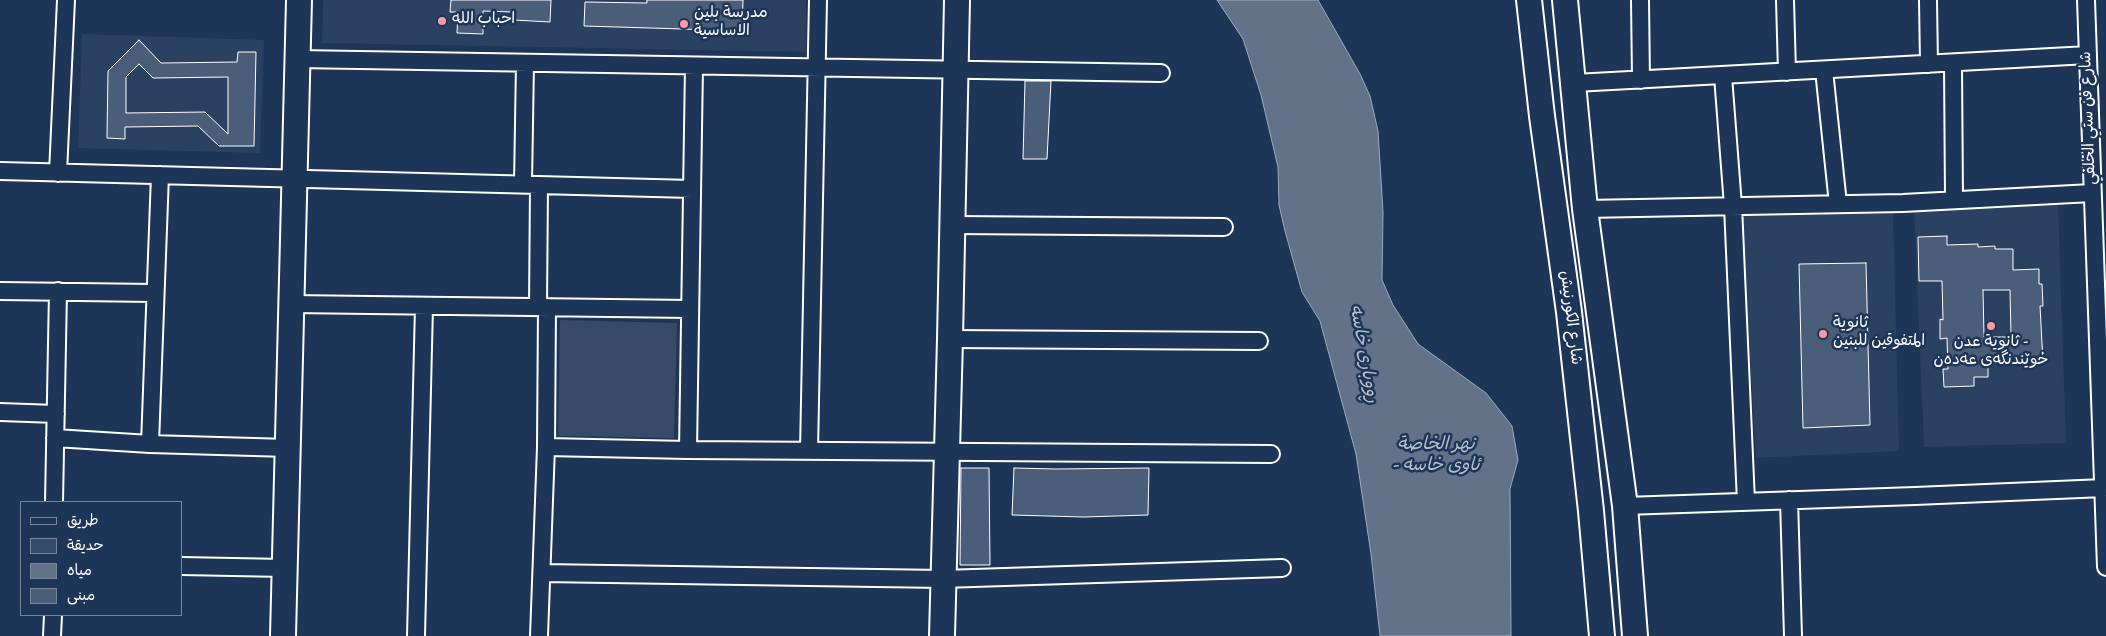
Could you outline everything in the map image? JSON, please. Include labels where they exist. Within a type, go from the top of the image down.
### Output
[{"type":"street","points":[[58,172],[66,0]]},
{"type":"street","points":[[283,636],[299,0]]},
{"type":"street","points":[[809,451],[818,0]]},
{"type":"street","points":[[942,636],[957,0]]},
{"type":"street","name":"شارع الكورنيش","points":[[1529,0],[1542,116],[1569,312],[1591,511],[1602,636]]},
{"type":"street","name":"شارع الكورنيش","points":[[1565,0],[1575,83],[1585,209],[1625,506],[1635,636]]},
{"type":"street","points":[[1640,0],[1641,80]]},
{"type":"street","points":[[1785,0],[1787,72]]},
{"type":"street","points":[[1928,0],[1929,64]]},
{"type":"street","name":"شارع فن ستي الخلفي","points":[[2086,0],[2106,567]]},
{"type":"street","points":[[1575,83],[2088,55]]},
{"type":"street","points":[[297,59],[1161,73]]},
{"type":"street","points":[[525,63],[531,185],[542,307],[546,447],[539,636]]},
{"type":"street","points":[[1953,63],[1954,200]]},
{"type":"street","points":[[688,450],[694,66]]},
{"type":"street","points":[[1824,70],[1838,204]]},
{"type":"street","points":[[1723,76],[1733,206],[1746,502]]},
{"type":"street","points":[[0,171],[692,189]]},
{"type":"street","points":[[150,444],[154,292],[160,175]]},
{"type":"street","points":[[1585,209],[1838,204],[2092,193]]},
{"type":"street","points":[[953,225],[1224,227]]},
{"type":"street","points":[[0,291],[154,292]]},
{"type":"street","points":[[54,501],[58,291]]},
{"type":"street","points":[[291,304],[690,309]]},
{"type":"street","points":[[416,636],[424,306]]},
{"type":"street","points":[[950,339],[1259,341]]},
{"type":"street","points":[[0,412],[56,414]]},
{"type":"street","points":[[55,438],[150,444],[288,448]]},
{"type":"street","points":[[546,447],[688,450],[1271,454]]},
{"type":"street","points":[[1625,506],[2104,488]]},
{"type":"street","points":[[1788,500],[1793,636]]},
{"type":"street","points":[[182,566],[285,568]]},
{"type":"street","points":[[542,573],[943,579],[1282,568]]},
{"type":"street","points":[[52,636],[53,616]]},
{"type":"shaded area","points":[[323,0],[806,0],[806,52],[322,43]]},
{"type":"shaded area","points":[[82,34],[264,40],[260,153],[78,148]]},
{"type":"shaded area","name":"ثانوية عدن - خوێندنگەی عەدەن","points":[[2058,204],[2066,443],[1924,447],[1914,210]]},
{"type":"shaded area","name":"ثانوية المتفوقين للبنين","points":[[1893,213],[1899,451],[1756,458],[1742,216]]},
{"type":"green space","points":[[560,320],[677,323],[674,438],[558,436]]},
{"type":"water","name":"نهر الخاصة - ئاوی خاسە","points":[[1217,0],[1318,0],[1360,74],[1370,96],[1378,131],[1383,212],[1382,280],[1393,305],[1418,344],[1486,393],[1512,426],[1518,460],[1510,489],[1511,636],[1380,636],[1371,554],[1356,454],[1320,321],[1302,292],[1285,231],[1279,205],[1278,167],[1261,95],[1243,39]]},
{"type":"building","points":[[451,0],[551,0],[550,22],[514,20],[514,12],[483,11],[483,34],[457,33],[458,12],[450,12]]},
{"type":"building","points":[[647,0],[743,0],[742,34],[717,33],[717,30],[584,26],[585,2],[647,3]]},
{"type":"building","points":[[139,40],[161,63],[237,62],[238,52],[256,52],[254,146],[219,146],[198,126],[125,127],[125,139],[107,138],[108,71]],"holes":[[[139,64],[153,78],[228,77],[228,134],[205,112],[126,113],[126,77]]]},
{"type":"building","points":[[1025,81],[1051,81],[1047,159],[1023,159]]},
{"type":"building","points":[[1947,236],[1947,245],[1978,244],[1978,247],[1995,246],[1995,249],[2013,249],[2013,270],[2039,269],[2039,284],[2042,284],[2043,306],[2040,306],[2043,362],[1988,364],[1988,377],[1974,377],[1974,386],[1944,387],[1943,369],[1948,369],[1947,338],[1940,339],[1940,319],[1943,320],[1942,281],[1919,281],[1918,237]],"holes":[[[1983,290],[2010,290],[2011,337],[1984,337]]]},
{"type":"building","points":[[1866,263],[1870,425],[1803,428],[1799,264]]},
{"type":"building","points":[[961,468],[989,468],[990,565],[960,565]]},
{"type":"building","points":[[1014,468],[1149,468],[1148,515],[1084,517],[1012,515]]},
{"type":"place","name":"احباب الله","points":[[442,21]]},
{"type":"place","name":"مدرسة بلين الاساسية","points":[[684,24]]},
{"type":"place","name":"ثانوية عدن - خوێندنگەی عەدەن","points":[[1991,326]]},
{"type":"place","name":"ثانوية المتفوقين للبنين","points":[[1823,334]]},
{"type":"water label","name":"ڕووباری خاسە","points":[[1362,354]]}]
